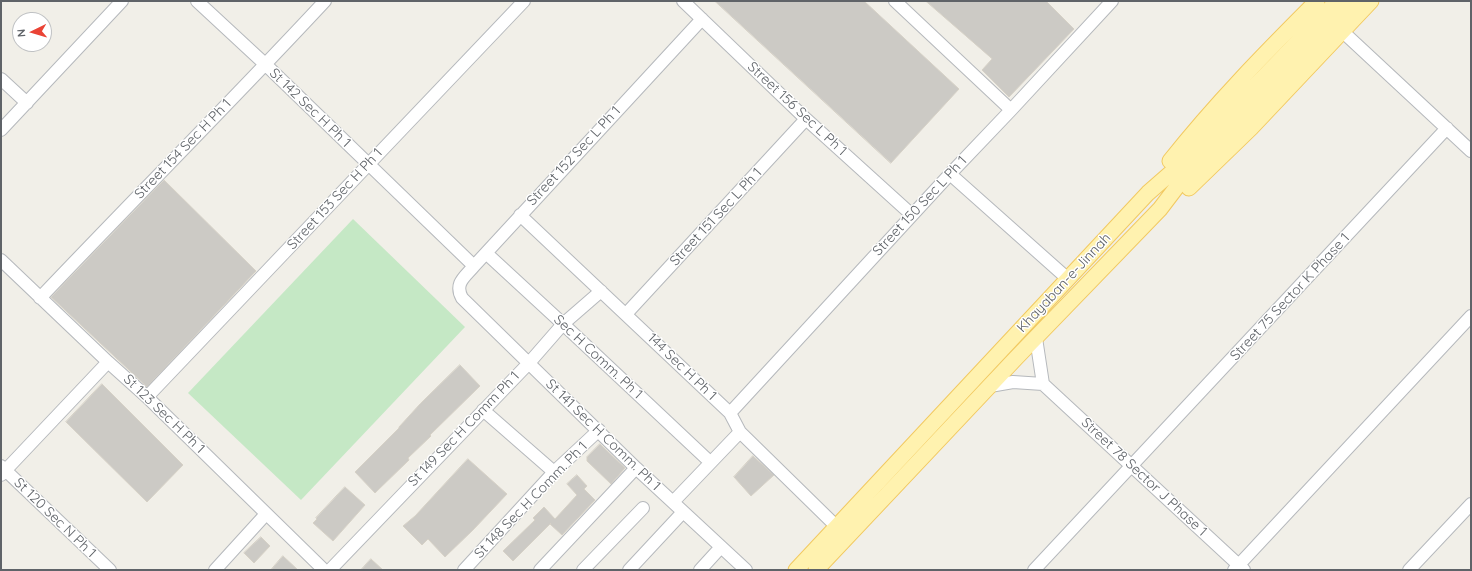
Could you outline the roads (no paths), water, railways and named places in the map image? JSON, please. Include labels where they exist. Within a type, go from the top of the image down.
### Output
[{"type":"main road","points":[[1148,193],[1165,167],[1202,122],[1278,39],[1316,1]]},
{"type":"main road","name":"Khayaban-e-Jinnah","points":[[796,570],[1148,193],[1172,172],[1337,1]]},
{"type":"main road","name":"Khayaban-e-Jinnah","points":[[816,570],[1160,209],[1179,184],[1353,1]]},
{"type":"main road","points":[[1160,209],[1185,192],[1250,128],[1371,1]]},
{"type":"street","points":[[1,130],[122,1]]},
{"type":"street","name":"St 142 Sec H Ph 1","points":[[197,1],[266,65],[474,266]]},
{"type":"street","name":"Street 154 Sec H Ph 1","points":[[40,298],[158,174],[266,65],[325,1]]},
{"type":"street","name":"Street 153 Sec H Ph 1","points":[[147,397],[368,163],[524,1]]},
{"type":"street","name":"Street 156 Sec L Ph 1","points":[[683,1],[806,119],[912,215]]},
{"type":"street","points":[[895,1],[1011,110]]},
{"type":"street","name":"Street 150 Sec L Ph 1","points":[[730,413],[1109,2]]},
{"type":"street","name":"Street 152 Sec L Ph 1","points":[[462,298],[459,292],[459,284],[474,266],[702,19]]},
{"type":"street","points":[[1342,31],[1471,151]]},
{"type":"street","points":[[1,79],[27,104]]},
{"type":"street","name":"Street 151 Sec L Ph 1","points":[[626,314],[806,119]]},
{"type":"street","name":"Street 75 Sector K Phase 1","points":[[1034,570],[1448,128]]},
{"type":"street","points":[[950,174],[1068,279]]},
{"type":"street","name":"144 Sec H Ph 1","points":[[520,215],[730,413],[740,432],[837,527]]},
{"type":"street","name":"Sec H Comm. Ph 1","points":[[486,253],[564,324],[710,462]]},
{"type":"street","name":"St 123 Sec H Ph 1","points":[[1,260],[147,397],[324,570]]},
{"type":"street","name":"St 149 Sec H Comm Ph 1","points":[[330,570],[564,324],[601,291]]},
{"type":"street","name":"St 141 Sec H Comm. Ph 1","points":[[462,298],[599,430],[636,468],[746,570]]},
{"type":"street","points":[[1239,568],[1471,316]]},
{"type":"street","points":[[990,386],[1013,382],[1043,384],[1036,338]]},
{"type":"street","points":[[3,470],[108,362]]},
{"type":"street","name":"Street 78 Sector J Phase 1","points":[[1043,384],[1239,568]]},
{"type":"street","points":[[482,410],[554,472]]},
{"type":"street","name":"St 148 Sec H Comm. Ph 1","points":[[464,570],[554,472],[599,430]]},
{"type":"street","points":[[673,502],[740,432]]},
{"type":"street","points":[[540,570],[636,468]]},
{"type":"street","name":"St 120 Sec N Ph 1","points":[[3,470],[110,570]]},
{"type":"street","points":[[1409,570],[1471,504]]},
{"type":"street","points":[[583,570],[643,508]]},
{"type":"street","points":[[629,570],[683,512]]},
{"type":"street","points":[[215,570],[266,514]]},
{"type":"street","points":[[700,570],[721,547]]}]
